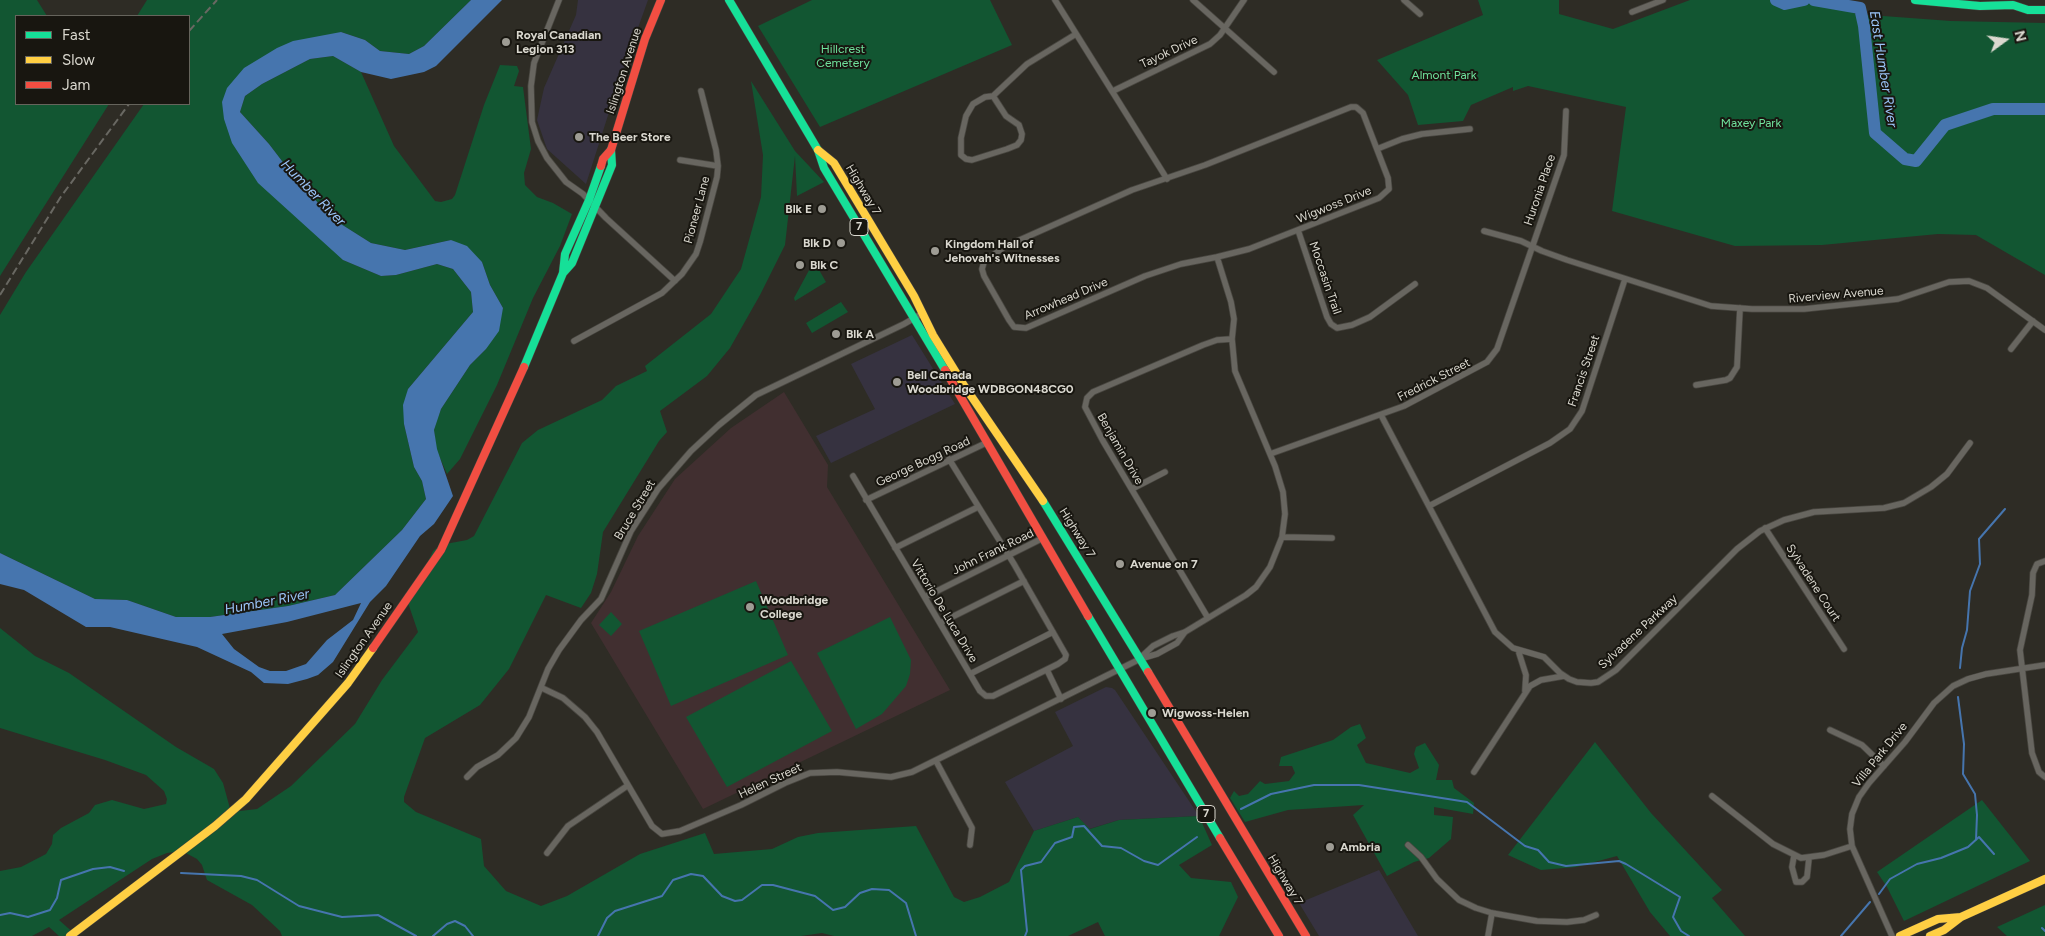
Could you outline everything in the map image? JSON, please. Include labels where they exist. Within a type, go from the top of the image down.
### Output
[{"type":"main road","name":"Islington Avenue","points":[[563,273],[572,263],[612,165],[611,150],[645,39],[661,0]]},
{"type":"main road","points":[[1915,0],[2013,5],[2028,10],[2045,10]]},
{"type":"main road","points":[[2013,5],[2022,0]]},
{"type":"main road","name":"Highway 7","points":[[727,1],[818,150],[824,168],[988,442],[1119,669],[1279,936]]},
{"type":"main road","name":"Islington Avenue","points":[[70,936],[215,826],[246,799],[348,683],[441,550],[524,367],[563,273],[565,254],[589,200],[604,159],[611,150]]},
{"type":"main road","name":"Highway 7","points":[[818,150],[834,163],[965,387],[999,439],[1012,453],[1037,490],[1306,936]]},
{"type":"main road","points":[[1930,936],[1944,930],[1961,917],[2045,878]]},
{"type":"main road","points":[[1900,936],[1938,919],[1961,917]]},
{"type":"street","points":[[559,0],[534,63],[530,100],[532,122],[538,141],[547,158],[566,182],[589,200],[675,281]]},
{"type":"street","points":[[1056,0],[1167,178]]},
{"type":"street","points":[[1193,0],[1274,72]]},
{"type":"street","name":"Tayok Drive","points":[[1113,91],[1158,68],[1202,49],[1216,40],[1244,0]]},
{"type":"street","points":[[1404,0],[1420,14]]},
{"type":"street","points":[[1632,12],[1663,0]]},
{"type":"street","points":[[993,96],[1006,116],[1019,125],[1022,134],[1021,140],[1017,145],[1007,149],[972,160],[966,159],[961,155],[961,138],[966,116],[973,104],[985,97],[993,96],[1028,64],[1076,34]]},
{"type":"street","name":"Pioneer Lane","points":[[574,341],[662,293],[690,264],[700,242],[717,177],[718,166],[716,150],[701,91]]},
{"type":"street","name":"Wigwoss Drive","points":[[1167,178],[1351,107],[1356,107],[1363,113],[1390,183],[1389,189],[1385,194],[1250,249],[1217,257]]},
{"type":"street","name":"Huronia Place","points":[[1532,246],[1564,155],[1566,111]]},
{"type":"street","points":[[1377,149],[1402,139],[1422,134],[1470,128]]},
{"type":"street","name":"Pioneer Lane","points":[[680,160],[718,166]]},
{"type":"street","name":"Arrowhead Drive","points":[[1167,178],[1094,206],[1004,247],[989,257],[984,262],[982,269],[984,276],[1009,320],[1014,326],[1026,328],[1145,276],[1181,264],[1217,257]]},
{"type":"street","name":"Moccasin Trail","points":[[1298,230],[1327,317],[1331,324],[1337,328],[1352,325],[1370,317],[1415,284]]},
{"type":"street","name":"Riverview Avenue","points":[[1484,230],[1699,303],[1740,308],[1797,310],[1893,300],[1949,282],[1963,280],[1980,284],[2045,330]]},
{"type":"street","name":"Fredrick Street","points":[[1270,454],[1404,406],[1487,362],[1497,349],[1532,246]]},
{"type":"street","points":[[1140,659],[1158,654],[1177,642],[1185,632],[1236,602],[1256,587],[1270,567],[1282,537],[1285,514],[1284,498],[1270,454],[1235,371],[1232,339],[1234,319],[1231,302],[1217,257]]},
{"type":"street","name":"Francis Street","points":[[1429,506],[1550,443],[1570,429],[1582,411],[1626,279]]},
{"type":"street","points":[[1696,385],[1726,380],[1730,378],[1737,367],[1740,308]]},
{"type":"street","name":"Bruce Street","points":[[467,777],[477,766],[498,755],[516,738],[529,718],[548,669],[566,639],[601,598],[631,531],[658,489],[691,451],[719,424],[756,395],[923,313]]},
{"type":"street","points":[[2011,349],[2033,321]]},
{"type":"street","name":"Benjamin Drive","points":[[1208,618],[1085,407],[1087,398],[1093,392],[1203,345],[1218,340],[1232,339]]},
{"type":"street","name":"Sylvadene Parkway","points":[[1381,415],[1495,632],[1507,644],[1521,651],[1544,657],[1564,676],[1577,682],[1591,683],[1610,675],[1737,549],[1765,528],[1784,520],[1814,512],[1884,508],[1904,503],[1931,487],[1947,474],[1970,443]]},
{"type":"street","name":"George Bogg Road","points":[[866,500],[988,442]]},
{"type":"street","name":"Vittorio De Luca Drive","points":[[853,476],[980,691],[986,696],[993,696],[1047,670],[1065,659],[1066,655],[1024,581],[949,459]]},
{"type":"street","points":[[1132,489],[1165,472]]},
{"type":"street","points":[[895,548],[978,507]]},
{"type":"street","name":"Sylvadene Court","points":[[1765,528],[1844,649]]},
{"type":"street","points":[[1282,537],[1332,538]]},
{"type":"street","name":"John Frank Road","points":[[925,597],[1043,538]]},
{"type":"street","points":[[2045,561],[2037,564],[2033,573],[2032,595],[2020,650],[2032,753],[2039,772],[2045,777]]},
{"type":"street","points":[[940,623],[1024,581]]},
{"type":"street","points":[[970,674],[1053,632]]},
{"type":"street","points":[[1521,651],[1519,653],[1526,675],[1524,694]]},
{"type":"street","name":"Helen Street","points":[[542,688],[563,698],[585,717],[597,732],[652,826],[662,834],[680,831],[741,805],[785,782],[810,774],[837,772],[891,777],[912,772],[1140,659]]},
{"type":"street","name":"Villa Park Drive","points":[[1892,936],[1852,846],[1850,829],[1855,806],[1864,790],[1905,742],[1934,703],[1953,686],[1975,677],[2045,665]]},
{"type":"street","points":[[1047,670],[1061,698]]},
{"type":"street","points":[[1474,772],[1530,686],[1541,680],[1564,676]]},
{"type":"street","points":[[1830,730],[1862,745],[1884,766]]},
{"type":"street","points":[[936,761],[972,828],[970,845]]},
{"type":"street","points":[[547,852],[568,826],[627,786]]},
{"type":"street","points":[[1712,796],[1773,844],[1794,856],[1809,858],[1852,846]]},
{"type":"street","points":[[1408,845],[1421,857],[1436,879],[1459,900],[1492,913],[1537,921],[1567,922],[1584,920],[1596,915]]},
{"type":"street","points":[[1794,856],[1792,867],[1796,882],[1802,882],[1807,877],[1809,858]]},
{"type":"street","points":[[1488,936],[1492,913]]},
{"type":"shaded area","points":[[578,0],[648,0],[620,78],[586,184],[547,149],[537,120],[544,88],[576,15]]},
{"type":"shaded area","points":[[912,335],[955,404],[831,463],[816,436],[875,409],[851,364]]},
{"type":"shaded area","name":"Woodbridge College","points":[[784,392],[828,465],[827,487],[950,690],[703,809],[591,623],[611,592],[638,536],[675,479],[731,428]]},
{"type":"shaded area","points":[[1106,687],[1115,690],[1199,816],[1119,820],[1089,829],[1078,817],[1034,831],[1005,782],[1073,746],[1055,712]]},
{"type":"shaded area","points":[[1379,870],[1418,936],[1319,936],[1299,903]]},
{"type":"green space","points":[[0,0],[37,0],[46,15],[15,15],[15,105],[108,105],[0,276]]},
{"type":"green space","points":[[147,0],[471,0],[424,46],[409,54],[380,51],[365,40],[341,32],[222,102],[343,260],[381,276],[396,275],[437,264],[453,269],[471,292],[473,312],[408,389],[404,424],[414,467],[422,481],[426,499],[402,530],[335,595],[288,606],[210,617],[176,617],[127,600],[95,599],[0,553],[0,315],[26,272],[143,105],[190,105],[190,15],[138,15]]},
{"type":"green space","name":"Hillcrest Cemetery","points":[[812,0],[990,0],[1012,45],[820,127],[758,26]]},
{"type":"green space","name":"Maxey Park","points":[[1478,0],[1559,0],[1559,14],[1613,29],[1690,0],[1827,0],[1856,14],[1951,21],[2045,23],[2045,275],[1976,235],[1938,234],[1822,245],[1735,246],[1612,211],[1626,107],[1528,86],[1513,91],[1513,87],[1471,105],[1463,121],[1418,125],[1408,95],[1377,60],[1483,15]]},
{"type":"green space","points":[[333,56],[361,72],[394,146],[435,201],[441,202],[452,199],[455,195],[484,105],[500,65],[517,66],[519,71],[514,86],[523,87],[531,149],[524,173],[525,185],[537,197],[553,203],[572,214],[560,246],[533,298],[497,385],[460,459],[447,474],[436,449],[434,430],[437,419],[441,409],[470,365],[486,349],[503,308],[490,285],[482,262],[451,240],[405,250],[371,243],[333,219],[295,178],[269,144],[240,112],[245,96],[262,84],[310,59]]},
{"type":"green space","points":[[751,81],[795,151],[824,182],[797,196],[795,156],[785,245],[730,348],[707,376],[660,411],[667,432],[659,441],[603,532],[597,574],[591,593],[581,608],[546,595],[509,669],[480,705],[425,738],[404,797],[404,802],[416,812],[481,839],[484,866],[506,891],[541,906],[567,896],[640,854],[705,833],[714,854],[772,849],[798,837],[818,833],[916,826],[954,897],[964,902],[980,897],[1009,882],[1034,831],[1078,817],[1090,829],[1119,820],[1199,816],[1212,845],[1179,865],[1191,878],[1231,882],[1238,897],[1219,936],[1105,936],[1098,922],[1068,936],[834,936],[822,933],[801,936],[282,936],[280,931],[252,905],[207,880],[202,865],[197,859],[182,851],[167,853],[152,859],[59,920],[77,936],[59,936],[49,927],[32,936],[0,936],[0,871],[21,867],[46,854],[52,844],[53,835],[61,828],[89,813],[95,805],[112,800],[144,809],[166,804],[167,799],[164,791],[146,775],[105,760],[0,728],[0,628],[35,656],[69,673],[176,747],[214,769],[223,783],[231,812],[257,809],[291,786],[355,724],[382,680],[418,632],[408,603],[433,551],[440,545],[467,540],[474,536],[522,443],[538,430],[602,400],[616,386],[647,371],[645,366],[711,314],[741,269],[761,197],[763,155]]},
{"type":"green space","points":[[814,261],[826,282],[795,301],[794,298]]},
{"type":"green space","points":[[841,302],[848,312],[812,333],[806,323]]},
{"type":"green space","points":[[756,581],[788,655],[671,706],[639,631]]},
{"type":"green space","points":[[611,612],[622,624],[611,636],[599,625]]},
{"type":"green space","points":[[890,617],[911,660],[910,674],[906,686],[882,714],[856,729],[817,653]]},
{"type":"green space","points":[[791,661],[832,731],[727,787],[686,717]]},
{"type":"green space","points":[[1360,724],[1366,738],[1357,745],[1366,763],[1410,773],[1419,768],[1414,754],[1416,747],[1425,743],[1439,765],[1436,780],[1452,780],[1454,788],[1474,803],[1473,814],[1434,807],[1434,815],[1453,817],[1451,839],[1429,858],[1414,862],[1387,876],[1353,815],[1364,805],[1288,810],[1245,822],[1230,798],[1234,791],[1239,796],[1248,794],[1260,781],[1265,784],[1289,781],[1295,773],[1292,766],[1279,766],[1281,757],[1333,740],[1351,727]]},
{"type":"green space","points":[[1595,742],[1651,813],[1722,890],[1712,898],[1745,936],[1670,936],[1650,912],[1617,856],[1576,867],[1541,870],[1508,855]]},
{"type":"green space","points":[[1982,800],[2030,861],[1904,921],[1887,887],[1877,872]]},
{"type":"green space","points":[[2045,905],[2045,936],[2007,936],[1997,927]]},
{"type":"water","points":[[471,0],[502,0],[436,66],[424,72],[391,79],[361,72],[333,56],[310,59],[262,84],[245,96],[240,112],[269,144],[295,178],[333,219],[371,243],[405,250],[451,240],[467,246],[482,262],[490,285],[503,308],[499,331],[486,349],[470,365],[441,409],[434,430],[437,449],[453,496],[434,524],[420,536],[386,586],[370,602],[333,662],[318,675],[307,679],[288,684],[264,683],[251,672],[197,647],[110,627],[86,627],[24,590],[0,584],[0,553],[95,599],[127,600],[176,617],[210,617],[288,606],[335,595],[402,530],[426,499],[422,481],[414,467],[404,424],[403,405],[408,389],[473,312],[471,292],[453,269],[437,264],[396,275],[381,276],[343,260],[258,183],[232,143],[224,119],[222,102],[227,88],[244,68],[277,48],[293,41],[341,32],[365,40],[380,51],[409,54],[424,46]],"holes":[[[361,603],[353,620],[327,640],[306,664],[286,671],[270,671],[259,667],[234,649],[222,634],[287,622]]]},
{"type":"waterway","name":"East Humber River","points":[[1776,0],[1785,4],[1804,0]]},
{"type":"waterway","name":"East Humber River","points":[[1814,0],[1860,8],[1864,26],[1875,133],[1905,159],[1916,161],[1945,125],[1993,109],[2045,109]]},
{"type":"waterway","points":[[1960,668],[1962,648],[1967,630],[1970,591],[1980,564],[1979,539],[2005,509]]},
{"type":"waterway","points":[[1958,697],[1964,744],[1963,774],[1975,794],[1977,815],[1976,840]]},
{"type":"waterway","points":[[1241,809],[1271,794],[1314,785],[1359,785],[1467,802],[1525,846],[1538,850],[1549,862],[1566,866],[1619,861],[1626,864],[1680,897],[1673,917],[1681,931],[1689,936]]},
{"type":"waterway","points":[[1025,936],[1027,931],[1021,870],[1025,866],[1041,862],[1055,843],[1072,837],[1074,827],[1084,826],[1102,846],[1121,848],[1144,861],[1158,865],[1197,837]]},
{"type":"waterway","points":[[1879,894],[1890,879],[1917,864],[1941,858],[1968,847],[1979,837],[1994,854]]},
{"type":"waterway","points":[[0,915],[10,913],[28,917],[50,910],[57,898],[61,880],[93,869],[110,867],[124,871]]},
{"type":"waterway","points":[[181,873],[241,876],[257,880],[299,906],[342,917],[378,915],[416,936]]},
{"type":"waterway","points":[[598,936],[607,918],[615,911],[662,896],[673,880],[691,874],[703,876],[722,896],[735,901],[742,900],[762,885],[773,885],[815,896],[833,910],[845,907],[860,893],[872,889],[889,890],[906,903],[916,936]]},
{"type":"waterway","points":[[1841,936],[1870,902]]},
{"type":"waterway","points":[[433,936],[447,924],[455,921],[465,926],[473,936]]},
{"type":"waterway","points":[[2042,928],[2045,931]]},
{"type":"railway","points":[[190,30],[217,0]]},
{"type":"railway","points":[[0,295],[60,198],[128,105]]},
{"type":"traffic: fast","points":[[729,0],[818,150],[824,168],[945,370]]},
{"type":"traffic: fast","points":[[1915,0],[1980,6],[2013,5],[2028,10],[2045,10]]},
{"type":"traffic: fast","points":[[563,273],[572,263],[612,165],[611,150]]},
{"type":"traffic: fast","points":[[524,367],[563,273],[565,254],[589,200],[601,166]]},
{"type":"traffic: fast","points":[[1043,501],[1148,672]]},
{"type":"traffic: fast","points":[[1088,616],[1220,838]]},
{"type":"traffic: slow","points":[[818,150],[834,163],[914,296],[933,335],[965,387],[1043,501]]},
{"type":"traffic: slow","points":[[70,936],[215,826],[246,799],[348,683],[373,648]]},
{"type":"traffic: slow","points":[[1930,936],[1944,930],[1961,917],[2045,879]]},
{"type":"traffic: slow","points":[[1900,936],[1938,919],[1961,917]]},
{"type":"traffic: jam","points":[[601,166],[603,159],[611,150],[645,39],[661,0]]},
{"type":"traffic: jam","points":[[373,648],[441,550],[524,367]]},
{"type":"traffic: jam","points":[[945,370],[1088,616]]},
{"type":"traffic: jam","points":[[1148,672],[1306,936]]},
{"type":"traffic: jam","points":[[1220,838],[1279,936]]},
{"type":"place","name":"Royal Canadian Legion 313","points":[[506,42]]},
{"type":"place","name":"The Beer Store","points":[[579,137]]},
{"type":"place","name":"Blk E","points":[[822,209]]},
{"type":"place","name":"Blk D","points":[[841,243]]},
{"type":"place","name":"Kingdom Hall of Jehovah's Witnesses","points":[[935,251]]},
{"type":"place","name":"Blk C","points":[[800,265]]},
{"type":"place","name":"Blk A","points":[[836,334]]},
{"type":"place","name":"Bell Canada Woodbridge WDBGON48CG0","points":[[897,382]]},
{"type":"place","name":"Avenue on 7","points":[[1120,564]]},
{"type":"place","name":"Woodbridge College","points":[[750,607]]},
{"type":"place","name":"Wigwoss-Helen","points":[[1152,713]]},
{"type":"place","name":"Ambria","points":[[1330,847]]},
{"type":"park label","name":"Almont Park","points":[[1444,75]]},
{"type":"water label","name":"Humber River","points":[[313,193]]},
{"type":"water label","name":"Humber River","points":[[267,602]]}]
